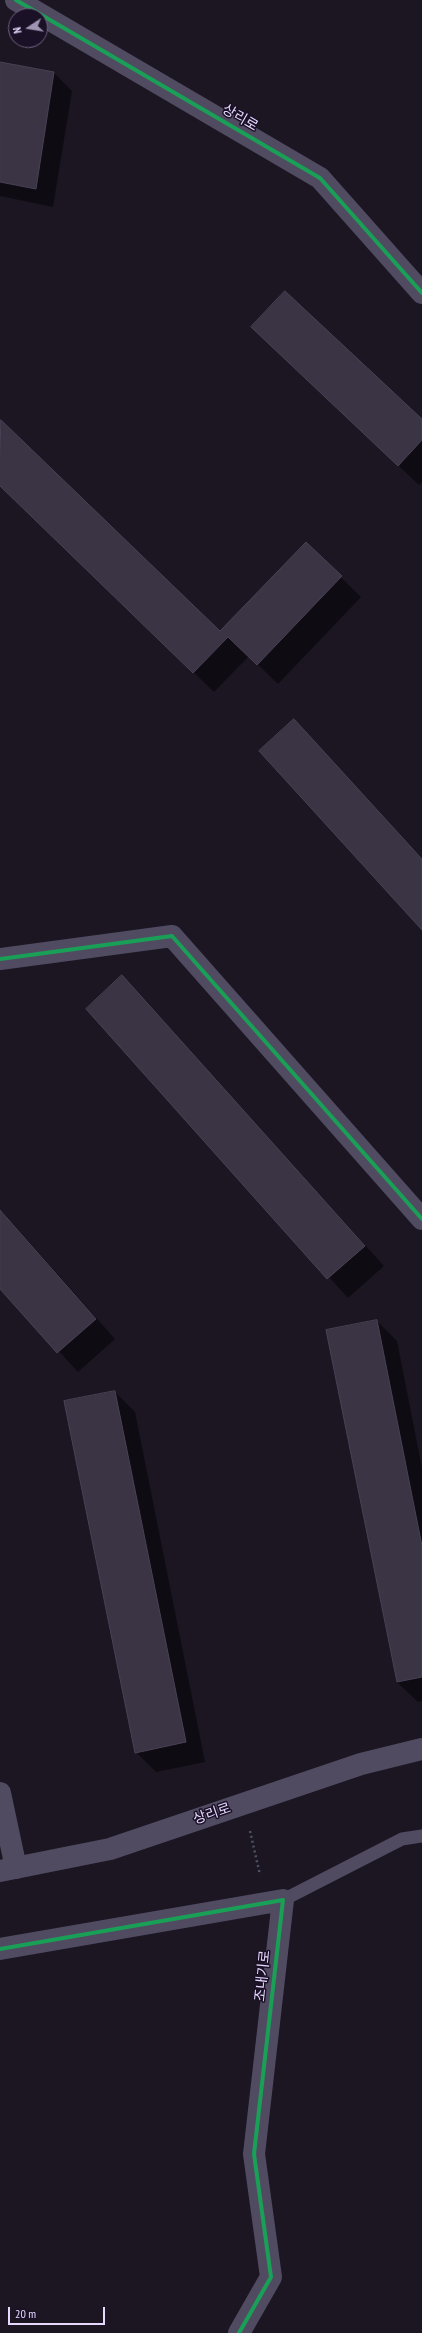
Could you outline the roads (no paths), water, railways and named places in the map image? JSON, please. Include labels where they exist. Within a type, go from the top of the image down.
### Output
[{"type":"street","name":"상리로","points":[[16,0],[320,178],[422,293]]},
{"type":"street","points":[[0,959],[172,936],[422,1219]]},
{"type":"street","name":"상리로","points":[[8,1869],[110,1849],[361,1764],[422,1748]]},
{"type":"street","points":[[0,1793],[8,1869]]},
{"type":"street","points":[[0,1949],[275,1901]]},
{"type":"street","name":"조내기로","points":[[239,2333],[271,2277],[254,2154],[275,1901]]},
{"type":"lane","points":[[275,1901],[402,1839],[422,1836]]}]
